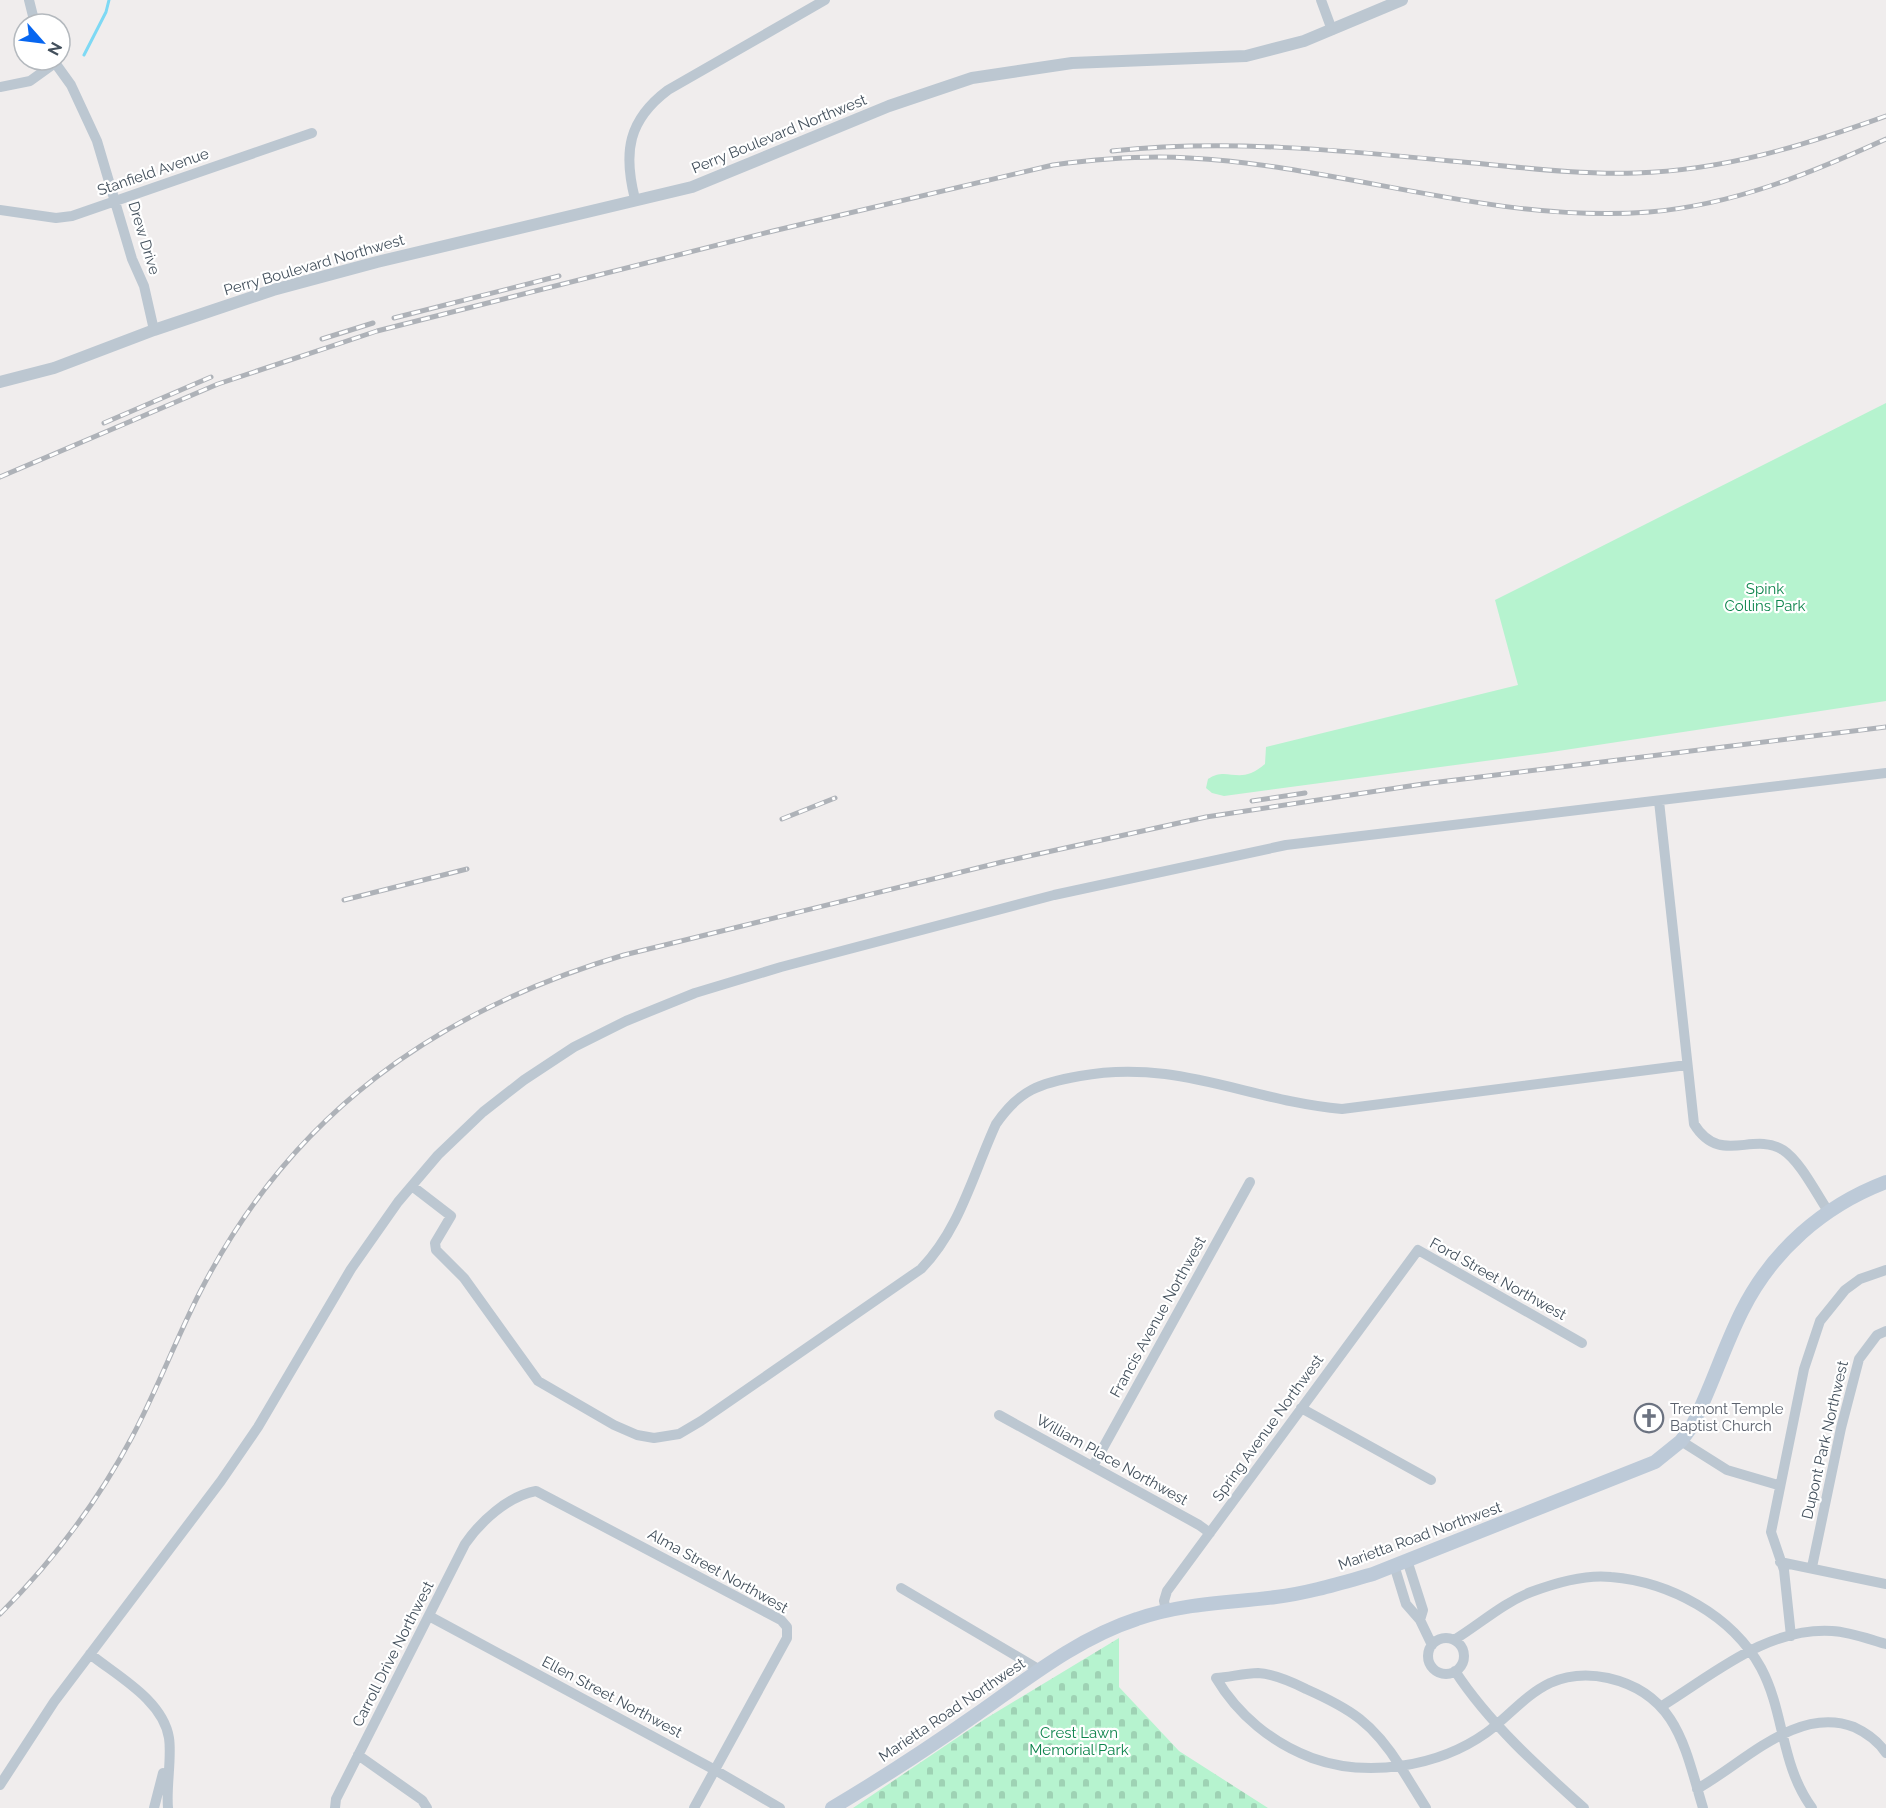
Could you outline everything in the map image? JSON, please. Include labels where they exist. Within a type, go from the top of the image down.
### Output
[{"type":"main road","name":"Marietta Road Northwest","points":[[832,1808],[937,1742],[1040,1670],[1106,1632],[1166,1610],[1327,1588],[1394,1566],[1654,1462],[1681,1441],[1700,1410],[1741,1312],[1755,1287],[1798,1235],[1828,1211],[1886,1182]]},
{"type":"street","points":[[635,199],[629,175],[628,151],[633,131],[654,100],[825,0]]},
{"type":"street","points":[[1321,0],[1332,30]]},
{"type":"street","name":"Perry Boulevard Northwest","points":[[0,382],[54,368],[154,330],[273,290],[635,199],[692,187],[889,105],[972,78],[1072,63],[1246,56],[1304,41],[1402,0]]},
{"type":"street","points":[[0,87],[30,81],[41,72]]},
{"type":"street","name":"Drew Drive","points":[[61,72],[71,85],[97,141],[117,202],[132,259],[144,286],[154,330]]},
{"type":"street","name":"Stanfield Avenue","points":[[0,210],[56,218],[117,202],[312,132]]},
{"type":"street","points":[[0,1785],[54,1702],[221,1480],[258,1427],[351,1269],[412,1186],[438,1155],[483,1112],[524,1080],[574,1047],[626,1021],[695,993],[781,967],[1049,897],[1286,845],[1886,773]]},
{"type":"street","points":[[1659,801],[1692,1114],[1699,1132],[1715,1144],[1742,1146],[1767,1144],[1784,1151],[1793,1159],[1828,1211]]},
{"type":"street","points":[[412,1186],[450,1216],[435,1243],[436,1251],[464,1278],[538,1381],[614,1425],[637,1435],[654,1438],[679,1434],[701,1421],[921,1269],[952,1231],[996,1124],[1007,1108],[1034,1087],[1092,1074],[1156,1071],[1298,1103],[1342,1109],[1687,1065]]},
{"type":"street","name":"Francis Avenue Northwest","points":[[1093,1466],[1250,1182]]},
{"type":"street","name":"Ford Street Northwest","points":[[1405,1268],[1418,1250],[1582,1343]]},
{"type":"street","name":"Spring Avenue Northwest","points":[[1166,1610],[1164,1601],[1167,1591],[1405,1268]]},
{"type":"street","points":[[1791,1636],[1784,1570],[1771,1532],[1778,1485],[1804,1369],[1820,1321],[1845,1290],[1860,1279],[1886,1270]]},
{"type":"street","name":"Dupont Park Northwest","points":[[1812,1567],[1841,1428],[1859,1359],[1873,1340],[1886,1331]]},
{"type":"street","points":[[1301,1408],[1431,1480]]},
{"type":"street","name":"William Place Northwest","points":[[999,1415],[1209,1533]]},
{"type":"street","points":[[1681,1441],[1727,1470],[1778,1485]]},
{"type":"street","name":"Alma Street Northwest","points":[[486,1519],[528,1493],[544,1493],[785,1624],[787,1638],[694,1808]]},
{"type":"street","name":"Carroll Drive Northwest","points":[[335,1808],[336,1799],[465,1544],[486,1519]]},
{"type":"street","points":[[1407,1560],[1423,1610],[1420,1620]]},
{"type":"street","points":[[1780,1562],[1886,1584]]},
{"type":"street","points":[[1394,1566],[1406,1604],[1420,1620],[1432,1644],[1428,1658],[1431,1666],[1443,1674],[1455,1671],[1461,1666],[1463,1653],[1454,1640]]},
{"type":"street","points":[[1432,1644],[1442,1638],[1454,1640],[1507,1604],[1532,1592],[1586,1577],[1611,1576],[1659,1587],[1710,1612],[1731,1629],[1761,1668],[1797,1788],[1812,1808]]},
{"type":"street","points":[[901,1588],[1040,1670]]},
{"type":"street","name":"Ellen Street Northwest","points":[[429,1616],[715,1770],[780,1808]]},
{"type":"street","points":[[1662,1706],[1749,1652],[1791,1636],[1832,1631],[1886,1644]]},
{"type":"street","points":[[90,1654],[149,1702],[164,1722],[169,1739],[168,1808]]},
{"type":"street","points":[[1455,1671],[1497,1724],[1584,1808]]},
{"type":"street","points":[[1426,1808],[1400,1766],[1384,1742],[1347,1707],[1291,1682],[1258,1673],[1216,1678],[1228,1698],[1244,1716],[1295,1752],[1328,1764],[1377,1768],[1400,1766],[1445,1754],[1483,1735],[1534,1692],[1552,1682],[1595,1675],[1620,1681],[1641,1690],[1662,1706],[1680,1735],[1703,1808]]},
{"type":"street","points":[[1697,1789],[1781,1735],[1805,1725],[1830,1721],[1860,1730],[1873,1738],[1886,1753]]},
{"type":"street","points":[[358,1755],[422,1800],[427,1808]]},
{"type":"street","points":[[154,1808],[163,1771],[167,1765]]},
{"type":"green space","name":"Spink Collins Park","points":[[1886,403],[1886,701],[1545,753],[1224,796],[1212,793],[1206,788],[1208,779],[1215,775],[1241,775],[1256,771],[1265,764],[1266,747],[1518,685],[1495,600]]},
{"type":"green space","name":"Crest Lawn Memorial Park","points":[[1119,1638],[1119,1687],[1179,1751],[1268,1808],[853,1808],[985,1719]]},
{"type":"waterway","points":[[84,55],[106,12],[109,0]]},
{"type":"railway","points":[[1112,151],[1197,146],[1282,147],[1566,171],[1636,173],[1733,162],[1824,137],[1886,116]]},
{"type":"railway","points":[[0,477],[218,384],[377,331],[773,231],[1053,165],[1121,158],[1189,158],[1247,163],[1533,210],[1591,213],[1649,212],[1711,203],[1741,195],[1799,176],[1886,139]]},
{"type":"railway","points":[[394,318],[559,276]]},
{"type":"railway","points":[[322,339],[373,323]]},
{"type":"railway","points":[[104,423],[211,377]]},
{"type":"railway","points":[[0,1614],[56,1552],[104,1485],[141,1419],[200,1292],[237,1229],[278,1172],[325,1122],[376,1078],[431,1039],[491,1006],[556,978],[624,955],[1002,862],[1206,817],[1423,784],[1886,727]]},
{"type":"railway","points":[[1252,801],[1305,793]]},
{"type":"railway","points":[[782,819],[835,798]]},
{"type":"railway","points":[[344,900],[467,869]]},
{"type":"place","name":"Tremont Temple Baptist Church","points":[[1649,1418]]}]
